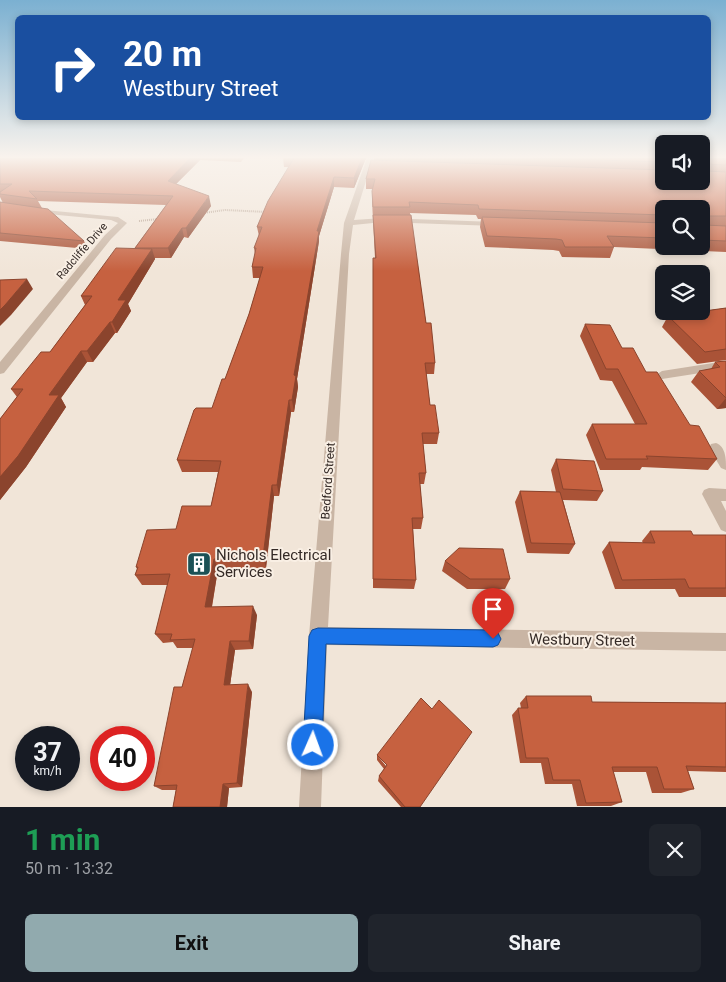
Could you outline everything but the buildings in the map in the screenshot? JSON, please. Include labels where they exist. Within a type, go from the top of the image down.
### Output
[{"type":"street","name":"Bedford Street","points":[[310,807],[327,486],[348,223],[356,196]]},
{"type":"street","name":"Radcliffe Drive","points":[[0,370],[108,237],[124,223],[111,218],[32,211]]},
{"type":"street","points":[[348,223],[383,220],[507,224]]},
{"type":"street","points":[[662,375],[726,365]]},
{"type":"street","points":[[716,448],[726,464]]},
{"type":"street","points":[[726,495],[709,494],[726,525]]},
{"type":"street","name":"Westbury Street","points":[[318,636],[726,642]]},
{"type":"path","points":[[202,213],[225,210],[273,212]]},
{"type":"path","points":[[124,223],[163,218]]},
{"type":"place","name":"Nichols Electrical Services","points":[[199,564]]},
{"type":"route","points":[[313,745],[318,636],[493,639]]}]
